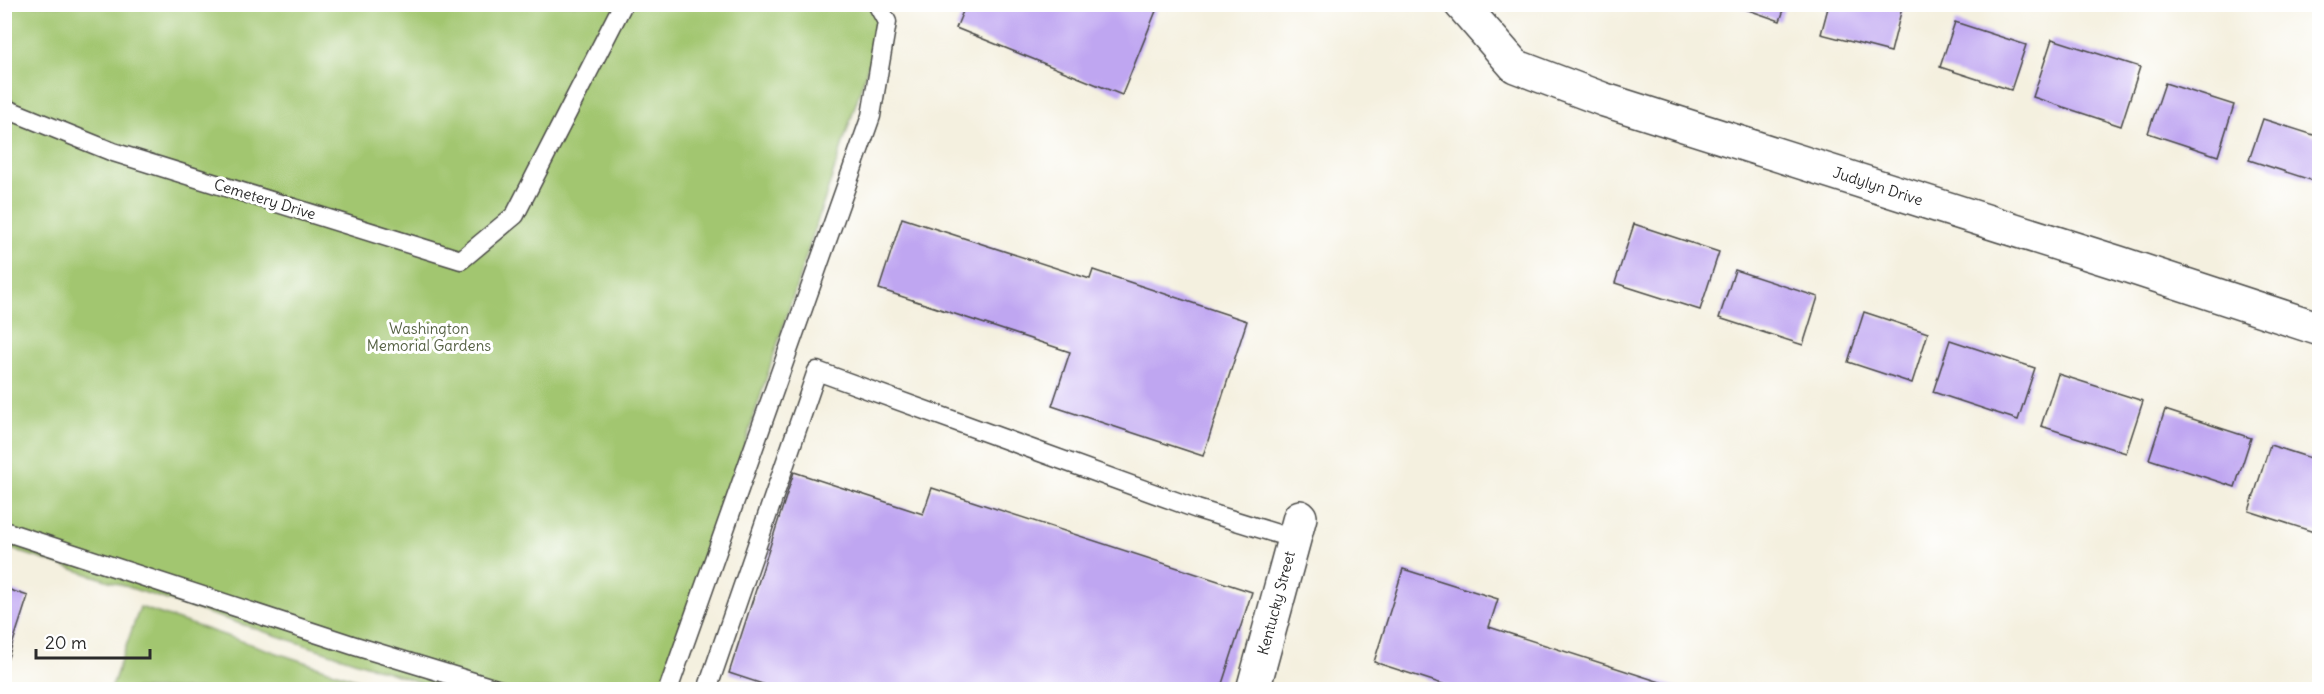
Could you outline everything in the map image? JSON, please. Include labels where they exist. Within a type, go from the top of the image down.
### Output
[{"type":"street","name":"Judylyn Drive","points":[[1461,4],[1515,66],[1616,103],[2319,329]]},
{"type":"street","name":"Kentucky Street","points":[[1253,690],[1297,528]]},
{"type":"lane","name":"Cemetery Drive","points":[[4,108],[113,152],[461,260],[515,215],[623,4]]},
{"type":"lane","points":[[668,690],[871,116],[887,22],[877,4]]},
{"type":"lane","points":[[707,690],[817,371],[1197,509],[1297,528]]},
{"type":"lane","points":[[4,531],[352,645],[500,690]]},
{"type":"green space","name":"Washington Memorial Gardens","points":[[5,5],[888,5],[665,689],[440,689],[5,547]]},
{"type":"green space","points":[[140,607],[385,689],[111,689]]},
{"type":"building","points":[[966,4],[1154,4],[1158,6],[1122,95],[956,28]]},
{"type":"building","points":[[1731,4],[1786,4],[1780,21]]},
{"type":"building","points":[[1829,4],[1903,4],[1891,52],[1821,34]]},
{"type":"building","points":[[1955,22],[2026,45],[2011,90],[1940,67]]},
{"type":"building","points":[[2052,39],[2140,67],[2121,126],[2033,97]]},
{"type":"building","points":[[2165,83],[2234,105],[2218,156],[2148,133]]},
{"type":"building","points":[[2263,119],[2320,137],[2320,183],[2249,160]]},
{"type":"building","points":[[902,218],[1090,279],[1093,270],[1247,321],[1203,456],[1052,406],[1070,352],[879,289]]},
{"type":"building","points":[[1634,224],[1719,252],[1700,310],[1615,283]]},
{"type":"building","points":[[1735,270],[1818,297],[1803,345],[1719,318]]},
{"type":"building","points":[[1864,312],[1928,333],[1912,383],[1848,362]]},
{"type":"building","points":[[1950,340],[2035,368],[2018,420],[1933,392]]},
{"type":"building","points":[[2058,374],[2143,401],[2126,453],[2041,426]]},
{"type":"building","points":[[2165,410],[2251,438],[2235,487],[2149,459]]},
{"type":"building","points":[[2270,445],[2320,461],[2320,534],[2249,511]]},
{"type":"building","points":[[794,472],[923,514],[932,488],[1252,592],[1220,690],[781,690],[729,673]]},
{"type":"building","points":[[1403,569],[1498,599],[1489,627],[1685,690],[1461,690],[1374,662]]},
{"type":"building","points":[[4,588],[28,596],[5,667],[4,667]]}]
